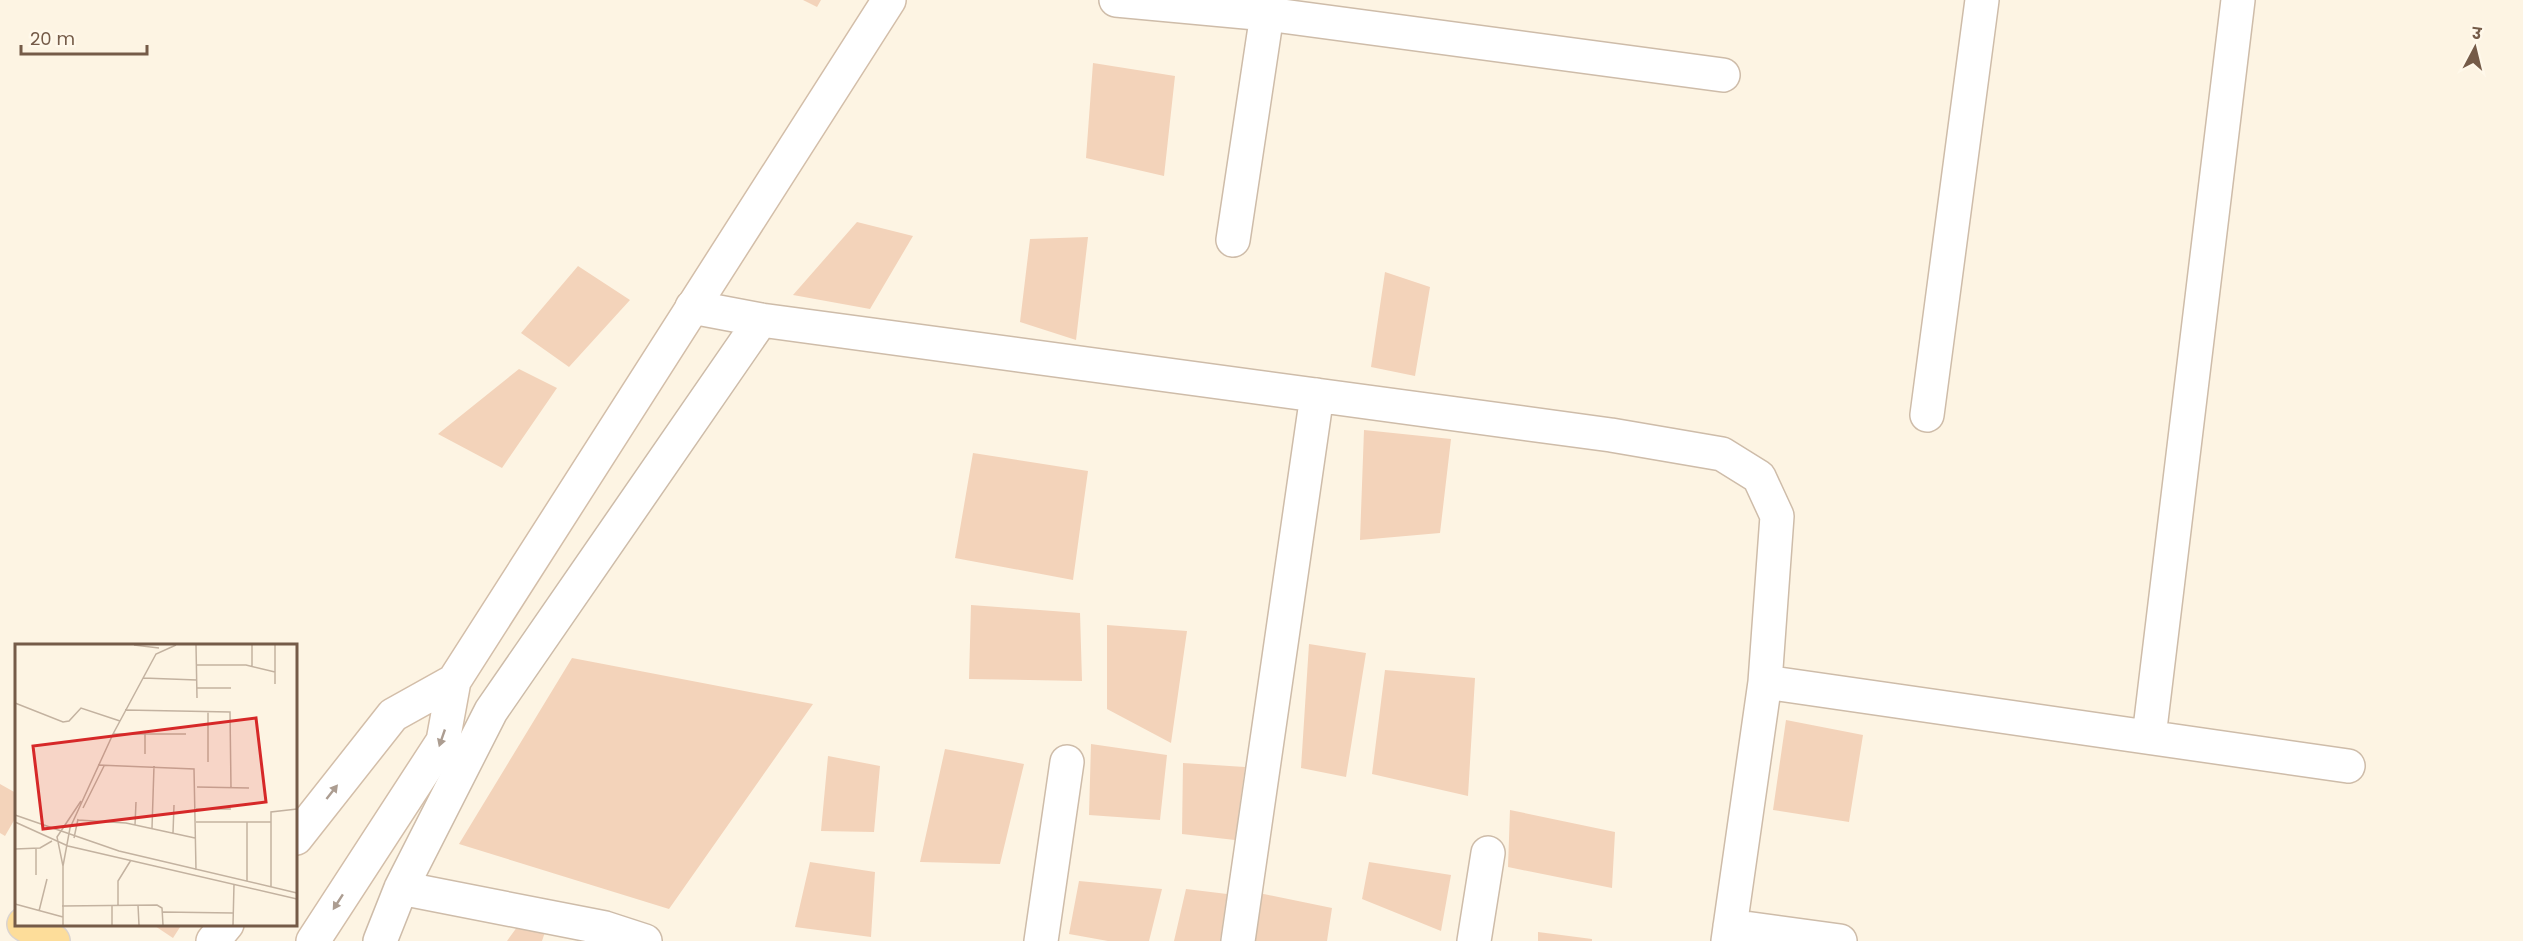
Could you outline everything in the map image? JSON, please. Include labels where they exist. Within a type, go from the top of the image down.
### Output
[{"type":"main road","points":[[0,911],[15,919]]},
{"type":"main road","points":[[27,926],[53,941]]},
{"type":"street","points":[[313,941],[443,741],[454,681],[889,0]]},
{"type":"street","points":[[1116,0],[1267,14],[1724,75]]},
{"type":"street","points":[[1927,415],[1982,0]]},
{"type":"street","points":[[2149,737],[2238,0]]},
{"type":"street","points":[[1233,240],[1267,14]]},
{"type":"street","points":[[692,307],[761,320],[1611,435],[1722,454],[1759,477],[1777,516],[1765,682],[1729,934],[1840,941]]},
{"type":"street","points":[[380,941],[401,888],[491,711],[761,320]]},
{"type":"street","points":[[1238,941],[1317,395]]},
{"type":"street","points":[[297,837],[393,715],[454,681]]},
{"type":"street","points":[[1765,682],[2348,766]]},
{"type":"street","points":[[1041,941],[1067,762]]},
{"type":"street","points":[[1474,941],[1488,853]]},
{"type":"street","points":[[401,888],[605,928],[645,941]]},
{"type":"street","points":[[213,941],[225,926]]},
{"type":"building","points":[[803,0],[821,0],[817,7]]},
{"type":"building","points":[[1093,63],[1175,76],[1164,176],[1086,158]]},
{"type":"building","points":[[857,222],[913,236],[870,309],[793,295]]},
{"type":"building","points":[[1088,237],[1076,340],[1020,322],[1030,239]]},
{"type":"building","points":[[578,266],[630,300],[569,367],[521,333]]},
{"type":"building","points":[[1385,272],[1430,287],[1415,376],[1371,367]]},
{"type":"building","points":[[519,369],[557,388],[502,468],[438,434]]},
{"type":"building","points":[[1364,430],[1451,439],[1440,533],[1360,540]]},
{"type":"building","points":[[973,453],[1088,471],[1073,580],[955,558]]},
{"type":"building","points":[[971,605],[1080,613],[1082,681],[969,679]]},
{"type":"building","points":[[1107,625],[1187,631],[1171,743],[1107,709]]},
{"type":"building","points":[[1309,644],[1366,653],[1346,777],[1301,768]]},
{"type":"building","points":[[572,658],[813,704],[669,909],[459,844]]},
{"type":"building","points":[[1385,670],[1475,678],[1468,796],[1372,774]]},
{"type":"building","points":[[1786,720],[1863,735],[1849,822],[1773,810]]},
{"type":"building","points":[[1091,744],[1167,755],[1160,820],[1089,815]]},
{"type":"building","points":[[945,749],[1024,764],[1000,864],[920,862]]},
{"type":"building","points":[[828,756],[880,766],[874,832],[821,831]]},
{"type":"building","points":[[1183,763],[1245,767],[1235,840],[1182,834]]},
{"type":"building","points":[[0,784],[15,792],[15,819],[5,836],[0,833]]},
{"type":"building","points":[[1510,810],[1615,832],[1612,888],[1508,867]]},
{"type":"building","points":[[810,862],[875,872],[871,937],[795,927]]},
{"type":"building","points":[[1369,862],[1451,875],[1441,931],[1362,899]]},
{"type":"building","points":[[1079,881],[1162,889],[1149,941],[1108,941],[1069,934]]},
{"type":"building","points":[[1186,889],[1227,894],[1220,941],[1174,941]]},
{"type":"building","points":[[1259,893],[1332,908],[1327,941],[1255,941]]},
{"type":"building","points":[[520,923],[545,932],[542,941],[507,941]]},
{"type":"building","points":[[155,926],[181,926],[173,938]]},
{"type":"building","points":[[1538,932],[1592,939],[1592,941],[1538,941]]}]
